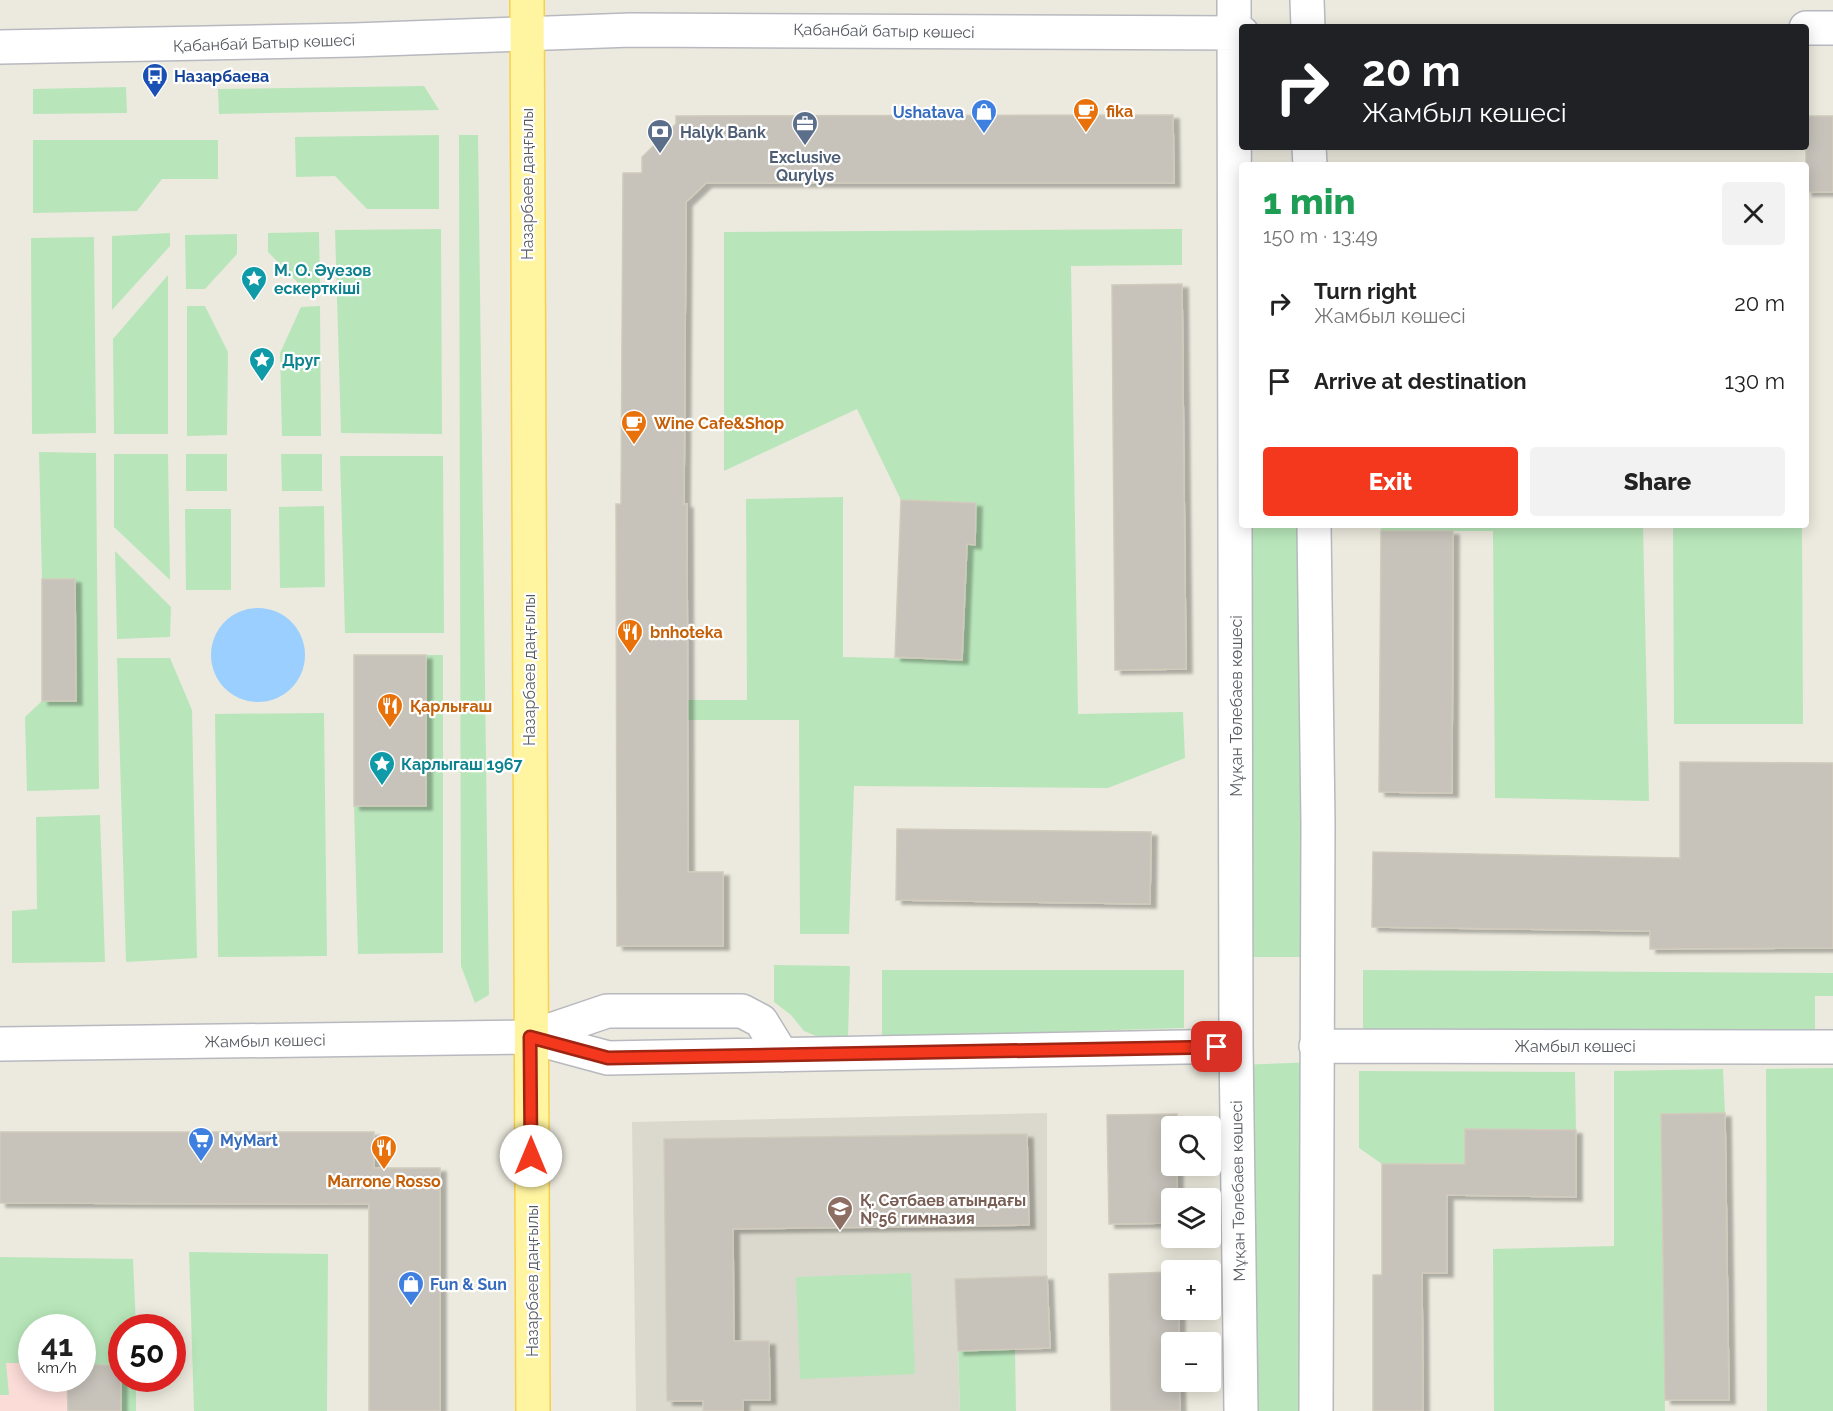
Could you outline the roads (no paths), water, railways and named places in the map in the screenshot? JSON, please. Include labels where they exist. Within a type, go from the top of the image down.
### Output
[{"type":"main road","name":"Назарбаев даңғылы","points":[[526,0],[532,1411]]},
{"type":"street","name":"Мұқан Төлебаев көшесі","points":[[1234,0],[1238,33],[1236,1046],[1241,1411]]},
{"type":"street","points":[[1307,0],[1308,24]]},
{"type":"street","points":[[1809,28],[1833,28]]},
{"type":"street","name":"Қабанбай батыр көшесі","points":[[527,33],[631,30],[1238,33]]},
{"type":"street","name":"Қабанбай Батыр көшесі","points":[[0,47],[354,40],[527,33]]},
{"type":"street","points":[[1314,528],[1318,823],[1316,1411]]},
{"type":"street","name":"Жамбыл көшесі","points":[[530,1037],[607,1011],[742,1011],[761,1021],[782,1055]]},
{"type":"street","name":"Жамбыл көшесі","points":[[0,1044],[530,1037],[608,1058],[1236,1046]]},
{"type":"street","name":"Жамбыл көшесі","points":[[1316,1046],[1833,1047]]},
{"type":"water","points":[[258,608],[276,612],[291,622],[301,637],[305,655],[301,673],[291,688],[276,698],[258,702],[240,698],[225,688],[215,673],[211,655],[215,637],[225,622],[240,612]]},
{"type":"place","name":"Назарбаева","points":[[155,99]]},
{"type":"place","name":"fika","points":[[1086,134]]},
{"type":"place","name":"Ushatava","points":[[984,135]]},
{"type":"place","name":"Exclusive Qurylys","points":[[805,147]]},
{"type":"place","name":"Halyk Bank","points":[[660,155]]},
{"type":"place","name":"М. О. Әуезов ескерткіші","points":[[254,302]]},
{"type":"place","name":"Друг","points":[[262,383]]},
{"type":"place","name":"Wine Cafe&Shop","points":[[634,446]]},
{"type":"place","name":"bnhoteka","points":[[630,655]]},
{"type":"place","name":"Қарлығаш","points":[[390,729]]},
{"type":"place","name":"Карлыгаш 1967","points":[[382,787]]},
{"type":"place","name":"MyMart","points":[[201,1163]]},
{"type":"place","name":"Marrone Rosso","points":[[384,1171]]},
{"type":"place","name":"Қ. Сәтбаев атындағы №56 гимназия","points":[[840,1232]]},
{"type":"place","name":"Fun & Sun","points":[[411,1307]]}]
